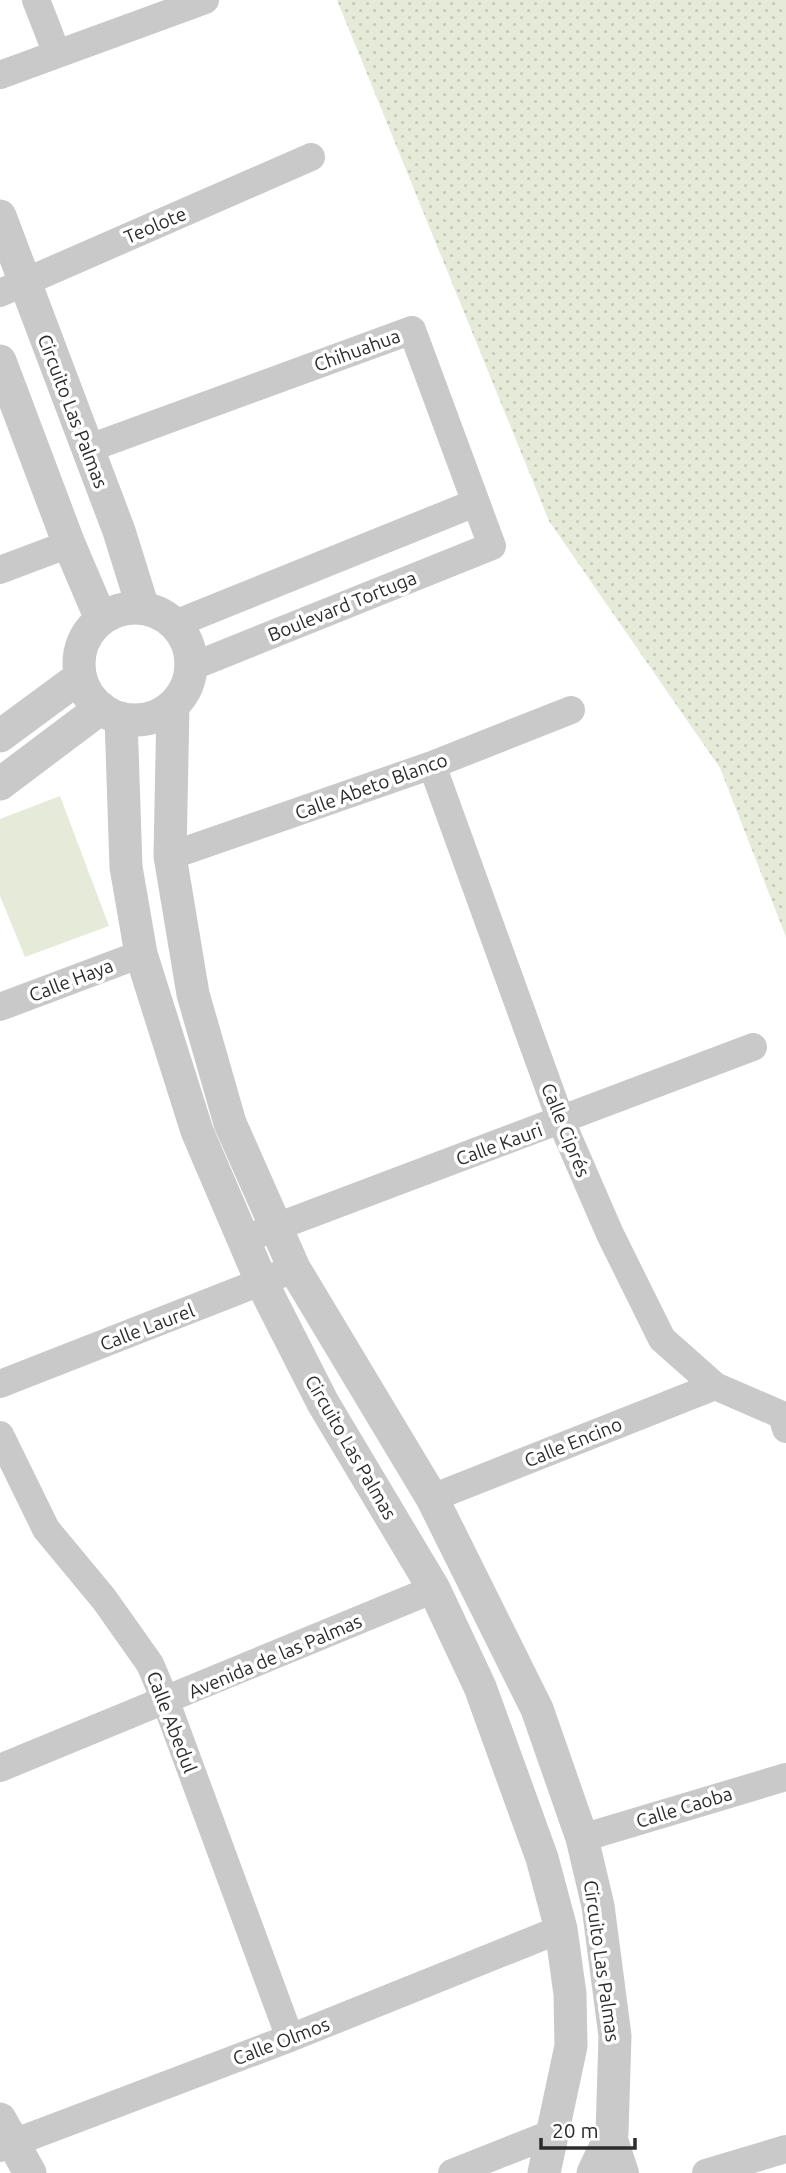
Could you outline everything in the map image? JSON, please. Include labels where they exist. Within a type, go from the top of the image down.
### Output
[{"type":"street","points":[[36,0],[57,54]]},
{"type":"street","points":[[0,75],[205,0]]},
{"type":"street","name":"Teolote","points":[[12,287],[311,157]]},
{"type":"street","name":"Circuito Las Palmas","points":[[0,216],[12,287],[86,449],[119,531],[143,608]]},
{"type":"street","name":"Chihuahua","points":[[86,449],[412,330],[492,546]]},
{"type":"street","points":[[0,361],[69,544],[102,619]]},
{"type":"street","points":[[175,624],[475,503]]},
{"type":"street","points":[[0,570],[69,544]]},
{"type":"street","name":"Boulevard Tortuga","points":[[191,667],[492,546]]},
{"type":"street","points":[[128,608],[143,608],[160,614],[175,624],[185,637],[190,651],[191,667],[189,681],[173,706],[157,716],[139,720],[111,713],[88,695],[80,677],[79,661],[82,645],[90,631],[102,619],[128,608]]},
{"type":"street","points":[[0,736],[80,677]]},
{"type":"street","name":"Circuito Las Palmas","points":[[173,706],[170,856],[193,994],[230,1123],[294,1268],[432,1498],[537,1709],[582,1838],[598,1906],[615,2036],[612,2133],[625,2173]]},
{"type":"street","name":"Calle Abeto Blanco","points":[[170,856],[432,765],[571,710]]},
{"type":"street","points":[[0,785],[111,713]]},
{"type":"street","name":"Circuito Las Palmas","points":[[111,713],[126,867],[141,954],[197,1131],[262,1283],[323,1403],[434,1589],[480,1688],[542,1858],[561,1929],[570,1994],[571,2046],[544,2173]]},
{"type":"street","name":"Calle Ciprés","points":[[432,765],[561,1121],[610,1234],[662,1339],[715,1386],[785,1419]]},
{"type":"street","name":"Calle Haya","points":[[0,1007],[141,954]]},
{"type":"street","name":"Calle Kauri","points":[[244,1240],[753,1047]]},
{"type":"street","name":"Calle Laurel","points":[[0,1384],[262,1283],[294,1268]]},
{"type":"street","name":"Calle Encino","points":[[432,1498],[715,1386]]},
{"type":"street","name":"Calle Abedul","points":[[0,1435],[46,1529],[104,1599],[150,1664],[290,2038]]},
{"type":"street","name":"Avenida de las Palmas","points":[[0,1768],[166,1702],[434,1589]]},
{"type":"street","name":"Calle Caoba","points":[[582,1838],[786,1777]]},
{"type":"street","name":"Calle Olmos","points":[[4,2136],[290,2038],[561,1929]]},
{"type":"street","points":[[571,2046],[615,2036]]},
{"type":"street","points":[[452,2173],[553,2133]]},
{"type":"street","name":"Circuito Las Palmas","points":[[593,2173],[612,2133]]},
{"type":"street","points":[[4,2136],[30,2173]]},
{"type":"street","points":[[706,2173],[786,2149]]},
{"type":"green space","points":[[337,0],[786,0],[786,937],[720,768],[549,521]]},
{"type":"green space","points":[[60,796],[109,926],[25,957],[0,896],[0,819]]}]
